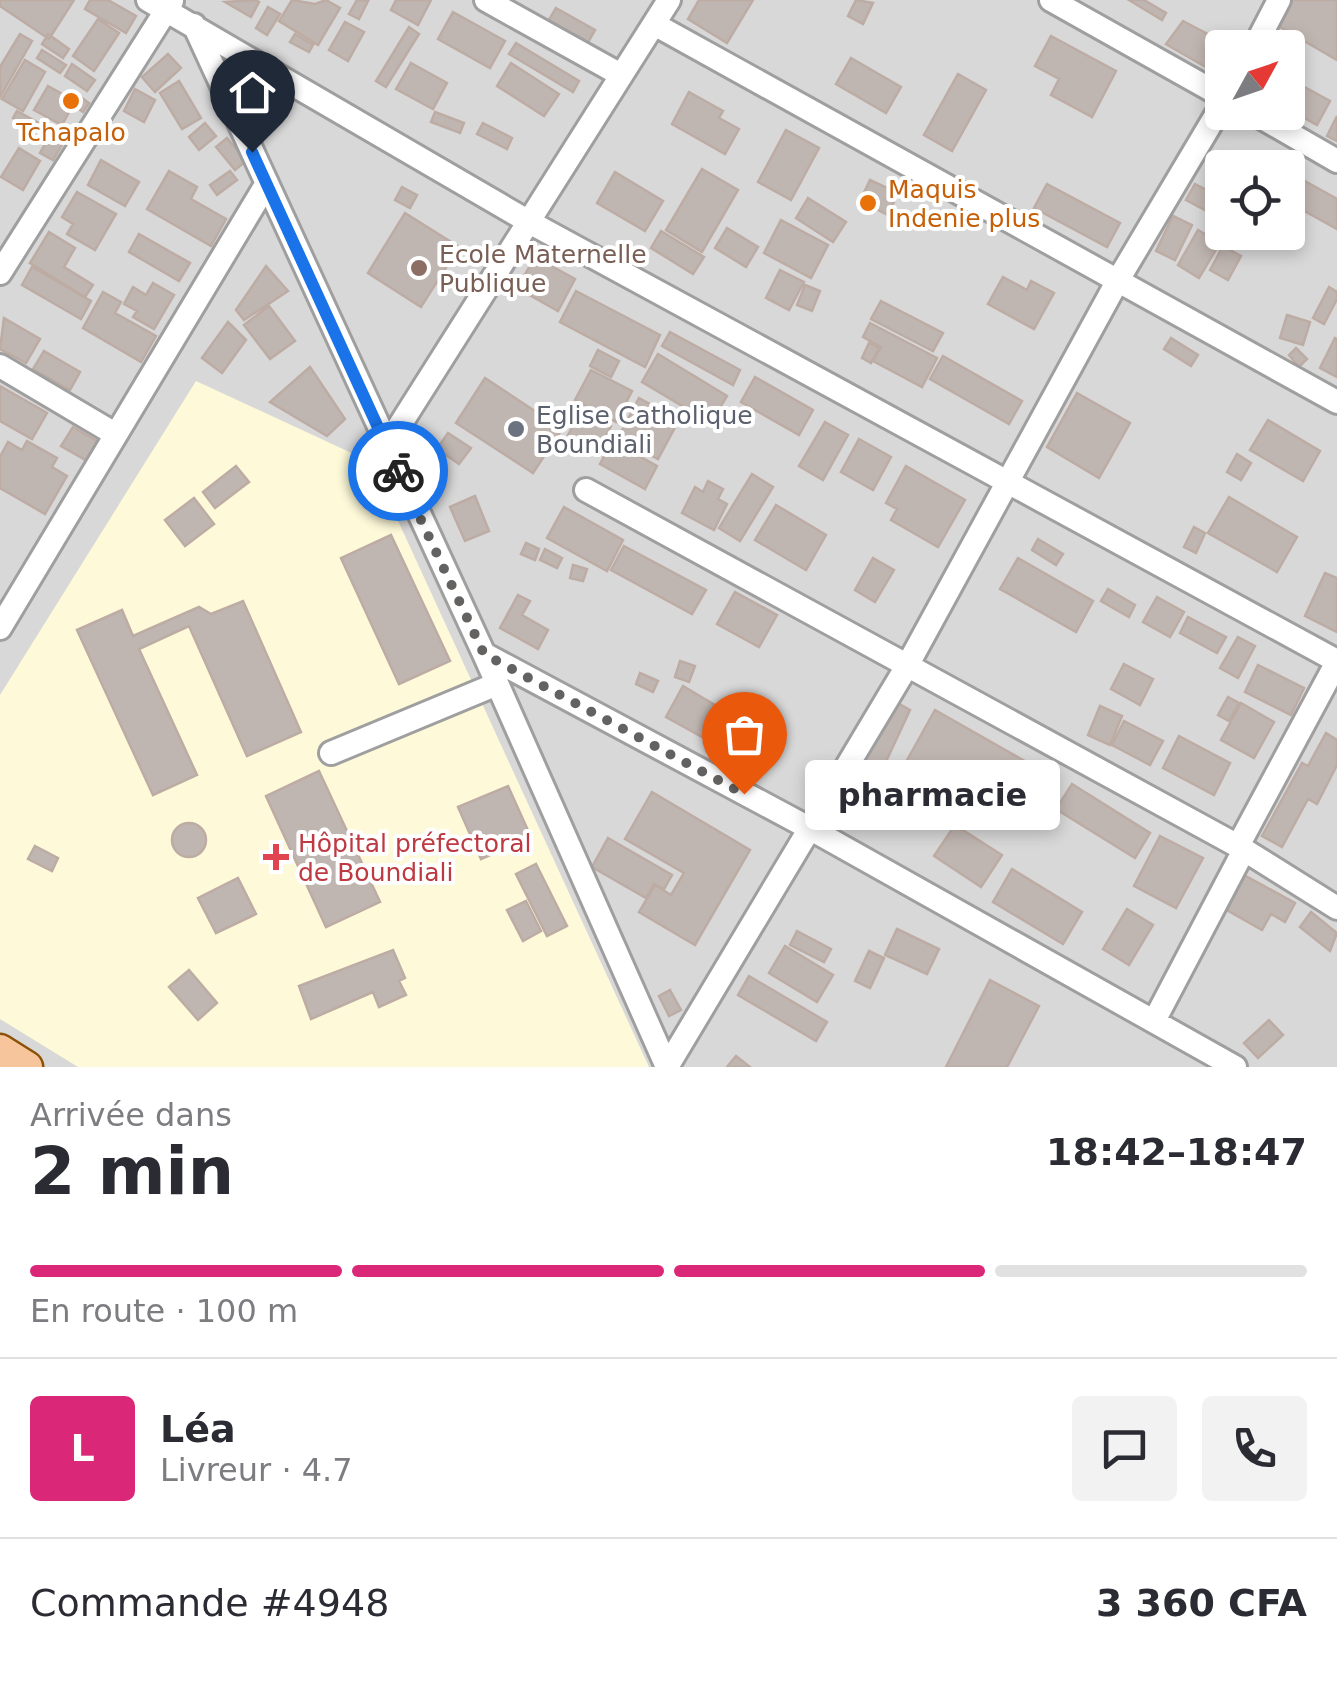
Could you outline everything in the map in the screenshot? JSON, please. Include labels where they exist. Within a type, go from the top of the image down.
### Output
[{"type":"main road","points":[[0,1050],[28,1067]]},
{"type":"street","points":[[486,0],[620,76]]},
{"type":"street","points":[[386,447],[531,223],[668,0]]},
{"type":"street","points":[[1051,0],[1205,86]]},
{"type":"street","points":[[1264,30],[1280,0]]},
{"type":"street","points":[[0,273],[162,4],[531,223],[1337,661],[1154,1021]]},
{"type":"street","points":[[654,24],[1337,402]]},
{"type":"street","points":[[194,25],[484,654],[667,1067]]},
{"type":"street","points":[[667,1067],[907,666],[1118,280],[1207,130]]},
{"type":"street","points":[[1284,130],[1337,160]]},
{"type":"street","points":[[0,628],[267,183]]},
{"type":"street","points":[[0,366],[115,434]]},
{"type":"street","points":[[586,490],[1241,848],[1337,908]]},
{"type":"street","points":[[484,654],[809,828],[1235,1067]]},
{"type":"street","points":[[331,753],[497,684]]},
{"type":"shaded area","points":[[0,0],[1337,0],[1337,1067],[0,1067]]},
{"type":"shaded area","name":"Hôpital préfectoral de Boundiali","points":[[196,381],[371,462],[649,1067],[78,1067],[0,1019],[0,695]]},
{"type":"building","points":[[0,0],[74,0],[49,39],[0,6]]},
{"type":"building","points":[[90,0],[108,0],[136,16],[126,33],[85,9]]},
{"type":"building","points":[[292,0],[315,4],[326,0],[340,8],[318,45],[279,21]]},
{"type":"building","points":[[357,0],[368,1],[359,19],[349,14]]},
{"type":"building","points":[[396,0],[431,0],[418,25],[391,10]]},
{"type":"building","points":[[699,0],[753,0],[727,43],[688,19]]},
{"type":"building","points":[[856,0],[873,3],[863,24],[848,16]]},
{"type":"building","points":[[1129,0],[1144,0],[1166,13],[1162,20]]},
{"type":"building","points":[[1288,0],[1337,0],[1337,60],[1305,41],[1305,30],[1285,30],[1275,24]]},
{"type":"building","points":[[225,2],[259,2],[251,17]]},
{"type":"building","points":[[268,7],[280,14],[267,35],[256,28]]},
{"type":"building","points":[[556,8],[595,30],[586,46],[547,23]]},
{"type":"building","points":[[453,12],[505,41],[490,68],[438,39]]},
{"type":"building","points":[[98,19],[119,33],[94,71],[73,56]]},
{"type":"building","points":[[1183,21],[1205,33],[1205,67],[1166,44]]},
{"type":"building","points":[[345,22],[364,32],[348,61],[329,50]]},
{"type":"building","points":[[409,27],[419,34],[386,87],[376,81]]},
{"type":"building","points":[[20,34],[32,41],[0,97],[0,67]]},
{"type":"building","points":[[48,34],[69,49],[63,58],[42,44]]},
{"type":"building","points":[[295,34],[313,45],[309,52],[290,42]]},
{"type":"building","points":[[1051,36],[1116,71],[1092,117],[1051,95],[1059,79],[1035,66]]},
{"type":"building","points":[[516,43],[579,81],[573,92],[509,54]]},
{"type":"building","points":[[42,50],[66,65],[60,73],[37,58]]},
{"type":"building","points":[[168,54],[181,68],[155,92],[142,77]]},
{"type":"building","points":[[851,58],[901,87],[886,113],[836,84]]},
{"type":"building","points":[[25,60],[45,72],[23,111],[2,99]]},
{"type":"building","points":[[411,63],[447,83],[433,109],[396,89]]},
{"type":"building","points":[[511,63],[559,94],[544,116],[497,86]]},
{"type":"building","points":[[72,64],[95,80],[87,91],[65,76]]},
{"type":"building","points":[[958,74],[986,90],[952,151],[924,135]]},
{"type":"building","points":[[179,81],[201,118],[182,129],[160,93]]},
{"type":"building","points":[[48,86],[75,101],[62,125],[34,110]]},
{"type":"building","points":[[1305,87],[1330,101],[1317,125],[1305,118]]},
{"type":"building","points":[[135,89],[155,100],[144,122],[124,111]]},
{"type":"building","points":[[689,92],[723,111],[719,118],[739,129],[725,154],[672,124]]},
{"type":"building","points":[[82,98],[89,103],[83,112],[76,107]]},
{"type":"building","points":[[17,111],[66,138],[53,160],[40,153],[48,138],[13,118]]},
{"type":"building","points":[[435,112],[464,123],[460,133],[431,122]]},
{"type":"building","points":[[1337,116],[1337,141],[1327,136]]},
{"type":"building","points":[[205,123],[216,136],[199,150],[189,137]]},
{"type":"building","points":[[483,123],[512,138],[507,149],[477,134]]},
{"type":"building","points":[[786,130],[819,148],[791,200],[758,182]]},
{"type":"building","points":[[227,138],[246,161],[235,170],[216,147]]},
{"type":"building","points":[[19,148],[40,161],[23,190],[1,177]]},
{"type":"building","points":[[101,160],[139,182],[125,206],[88,185]]},
{"type":"building","points":[[702,169],[738,190],[702,252],[666,230]]},
{"type":"building","points":[[169,171],[197,187],[191,199],[226,219],[211,246],[147,209]]},
{"type":"building","points":[[230,171],[237,180],[217,195],[210,185]]},
{"type":"building","points":[[615,172],[663,201],[645,231],[597,203]]},
{"type":"building","points":[[870,180],[898,193],[888,215],[860,201]]},
{"type":"building","points":[[1305,181],[1337,199],[1337,229],[1305,211]]},
{"type":"building","points":[[1047,184],[1120,223],[1107,247],[1034,208]]},
{"type":"building","points":[[1195,184],[1205,189],[1205,210],[1186,200]]},
{"type":"building","points":[[402,187],[417,195],[410,208],[395,200]]},
{"type":"building","points":[[77,192],[116,214],[95,250],[67,234],[73,224],[62,217]]},
{"type":"building","points":[[808,198],[846,222],[833,242],[796,218]]},
{"type":"building","points":[[405,213],[459,247],[421,307],[368,273]]},
{"type":"building","points":[[1173,216],[1192,225],[1175,260],[1156,251]]},
{"type":"building","points":[[781,220],[828,245],[811,278],[764,253]]},
{"type":"building","points":[[727,228],[758,247],[746,267],[715,248]]},
{"type":"building","points":[[1198,230],[1205,234],[1205,250],[1216,250],[1199,278],[1178,265]]},
{"type":"building","points":[[661,231],[704,257],[693,274],[651,248]]},
{"type":"building","points":[[49,232],[75,248],[64,267],[93,285],[85,297],[30,263]]},
{"type":"building","points":[[139,234],[190,263],[179,281],[129,252]]},
{"type":"building","points":[[1221,250],[1241,256],[1228,280],[1210,270]]},
{"type":"building","points":[[535,257],[575,279],[558,311],[517,288]]},
{"type":"building","points":[[266,266],[288,291],[244,320],[236,310]]},
{"type":"building","points":[[32,267],[91,301],[81,319],[22,285]]},
{"type":"building","points":[[780,270],[804,282],[789,310],[766,298]]},
{"type":"building","points":[[1003,277],[1027,290],[1031,281],[1054,293],[1034,329],[988,304]]},
{"type":"building","points":[[153,283],[174,295],[154,329],[133,317],[137,311],[124,304],[133,287],[146,295]]},
{"type":"building","points":[[805,285],[820,291],[812,311],[797,305]]},
{"type":"building","points":[[1329,287],[1337,292],[1337,299],[1324,324],[1313,318]]},
{"type":"building","points":[[576,291],[660,335],[645,367],[560,322]]},
{"type":"building","points":[[103,292],[121,302],[115,313],[156,336],[141,362],[83,328]]},
{"type":"building","points":[[881,301],[943,333],[933,351],[871,319]]},
{"type":"building","points":[[269,306],[295,341],[270,359],[244,325]]},
{"type":"building","points":[[1287,315],[1310,322],[1303,345],[1280,338]]},
{"type":"building","points":[[4,318],[40,339],[26,363],[0,349]]},
{"type":"building","points":[[228,322],[246,340],[222,373],[202,358]]},
{"type":"building","points":[[870,323],[937,358],[922,387],[873,361],[881,347],[863,337]]},
{"type":"building","points":[[670,332],[740,370],[733,385],[662,346]]},
{"type":"building","points":[[1171,338],[1198,355],[1191,366],[1164,349]]},
{"type":"building","points":[[1337,339],[1337,377],[1320,368]]},
{"type":"building","points":[[869,343],[879,348],[871,363],[862,358]]},
{"type":"building","points":[[1296,348],[1307,359],[1299,367],[1289,355]]},
{"type":"building","points":[[598,350],[619,361],[611,377],[590,366]]},
{"type":"building","points":[[44,351],[80,372],[70,390],[33,369]]},
{"type":"building","points":[[658,354],[727,396],[711,423],[642,382]]},
{"type":"building","points":[[943,356],[1022,401],[1009,424],[930,379]]},
{"type":"building","points":[[310,367],[345,419],[327,436],[270,402]]},
{"type":"building","points":[[591,370],[632,391],[616,422],[575,400]]},
{"type":"building","points":[[755,377],[813,410],[799,435],[741,402]]},
{"type":"building","points":[[485,378],[562,429],[533,473],[456,423]]},
{"type":"building","points":[[0,386],[47,413],[32,439],[0,421]]},
{"type":"building","points":[[1077,393],[1130,423],[1099,478],[1047,447]]},
{"type":"building","points":[[639,398],[679,420],[658,459],[618,438]]},
{"type":"building","points":[[581,410],[611,426],[596,455],[566,439]]},
{"type":"building","points":[[1268,420],[1320,451],[1303,481],[1250,450]]},
{"type":"building","points":[[825,422],[848,435],[823,480],[799,466]]},
{"type":"building","points":[[73,427],[100,443],[89,462],[61,446]]},
{"type":"building","points":[[448,433],[471,448],[459,464],[437,449]]},
{"type":"building","points":[[859,439],[891,457],[873,490],[841,472]]},
{"type":"building","points":[[27,441],[57,458],[52,467],[67,476],[45,514],[0,488],[0,457],[8,442],[22,450]]},
{"type":"building","points":[[612,441],[657,466],[645,489],[600,464]]},
{"type":"building","points":[[1237,454],[1251,463],[1241,480],[1227,472]]},
{"type":"building","points":[[236,466],[249,482],[215,508],[203,492]]},
{"type":"building","points":[[906,466],[965,500],[938,547],[891,520],[897,509],[886,503]]},
{"type":"building","points":[[752,474],[773,487],[740,541],[719,528]]},
{"type":"building","points":[[708,481],[723,489],[718,499],[727,504],[714,530],[682,513],[695,487],[703,492]]},
{"type":"building","points":[[475,496],[489,531],[465,541],[450,507]]},
{"type":"building","points":[[1229,497],[1297,537],[1277,572],[1208,533]]},
{"type":"building","points":[[194,498],[214,524],[185,546],[165,520]]},
{"type":"building","points":[[776,505],[826,535],[806,570],[755,540]]},
{"type":"building","points":[[564,507],[623,540],[607,571],[547,538]]},
{"type":"building","points":[[1194,527],[1205,533],[1196,553],[1184,547]]},
{"type":"building","points":[[391,535],[450,661],[399,684],[341,558]]},
{"type":"building","points":[[1038,539],[1063,554],[1056,565],[1032,550]]},
{"type":"building","points":[[526,543],[539,549],[535,560],[521,554]]},
{"type":"building","points":[[624,546],[706,590],[692,614],[611,570]]},
{"type":"building","points":[[545,549],[562,558],[557,568],[540,560]]},
{"type":"building","points":[[873,558],[894,570],[875,602],[855,590]]},
{"type":"building","points":[[1018,558],[1093,601],[1076,632],[1000,589]]},
{"type":"building","points":[[573,565],[587,569],[583,581],[570,578]]},
{"type":"building","points":[[1325,573],[1337,578],[1337,632],[1305,616]]},
{"type":"building","points":[[1108,589],[1135,605],[1129,617],[1101,601]]},
{"type":"building","points":[[735,592],[777,615],[759,647],[717,624]]},
{"type":"building","points":[[518,595],[530,601],[522,615],[548,630],[538,649],[500,628]]},
{"type":"building","points":[[1157,597],[1184,612],[1170,637],[1143,622]]},
{"type":"building","points":[[243,601],[301,732],[247,756],[189,626],[139,649],[197,775],[153,795],[77,630],[122,610],[133,636],[199,607],[211,614]]},
{"type":"building","points":[[1188,617],[1226,637],[1217,653],[1180,633]]},
{"type":"building","points":[[1238,637],[1255,646],[1238,678],[1220,668]]},
{"type":"building","points":[[680,661],[695,666],[689,682],[675,677]]},
{"type":"building","points":[[1124,664],[1153,679],[1140,705],[1111,689]]},
{"type":"building","points":[[1258,665],[1304,688],[1291,715],[1245,692]]},
{"type":"building","points":[[640,673],[658,681],[653,692],[636,684]]},
{"type":"building","points":[[683,686],[720,708],[704,738],[666,717]]},
{"type":"building","points":[[1228,697],[1239,703],[1229,721],[1218,715]]},
{"type":"building","points":[[896,702],[910,710],[876,783],[857,772]]},
{"type":"building","points":[[1241,703],[1274,722],[1254,758],[1221,740]]},
{"type":"building","points":[[1100,706],[1122,716],[1110,745],[1088,735]]},
{"type":"building","points":[[935,710],[1051,776],[1022,828],[906,762]]},
{"type":"building","points":[[1124,721],[1163,741],[1150,765],[1112,745]]},
{"type":"building","points":[[1326,733],[1337,740],[1337,765],[1317,804],[1308,799],[1282,847],[1262,836],[1302,763],[1308,766]]},
{"type":"building","points":[[1179,736],[1230,763],[1214,795],[1163,768]]},
{"type":"building","points":[[319,771],[380,902],[326,927],[266,796]]},
{"type":"building","points":[[1072,784],[1150,833],[1135,858],[1056,809]]},
{"type":"building","points":[[508,786],[531,837],[481,859],[458,807]]},
{"type":"building","points":[[652,792],[750,850],[695,945],[639,912],[655,885],[671,895],[684,873],[625,839]]},
{"type":"building","points":[[189,823],[201,828],[206,840],[201,852],[189,857],[177,852],[172,840],[177,828]]},
{"type":"building","points":[[955,825],[1002,855],[981,887],[934,856]]},
{"type":"building","points":[[1160,836],[1203,858],[1176,908],[1134,886]]},
{"type":"building","points":[[608,838],[672,875],[664,889],[654,884],[646,898],[592,867]]},
{"type":"building","points":[[35,846],[58,858],[52,871],[28,859]]},
{"type":"building","points":[[536,864],[567,926],[547,936],[516,874]]},
{"type":"building","points":[[1012,869],[1082,912],[1063,944],[993,902]]},
{"type":"building","points":[[1244,875],[1295,903],[1285,922],[1271,914],[1262,930],[1225,909]]},
{"type":"building","points":[[238,878],[256,914],[216,933],[198,898]]},
{"type":"building","points":[[526,901],[541,931],[523,941],[507,910]]},
{"type":"building","points":[[1127,909],[1153,925],[1129,965],[1103,949]]},
{"type":"building","points":[[1311,912],[1337,933],[1330,951],[1300,927]]},
{"type":"building","points":[[897,929],[939,949],[927,974],[885,955]]},
{"type":"building","points":[[797,931],[831,949],[824,962],[790,945]]},
{"type":"building","points":[[785,946],[833,975],[817,1002],[769,973]]},
{"type":"building","points":[[393,950],[405,978],[399,981],[406,995],[379,1007],[373,992],[311,1019],[299,986]]},
{"type":"building","points":[[869,951],[884,958],[870,988],[855,981]]},
{"type":"building","points":[[189,970],[217,1003],[198,1020],[169,987]]},
{"type":"building","points":[[749,976],[827,1022],[816,1041],[738,995]]},
{"type":"building","points":[[990,980],[1039,1006],[1007,1067],[946,1067]]},
{"type":"building","points":[[670,990],[681,1010],[669,1016],[659,996]]},
{"type":"building","points":[[1269,1020],[1283,1035],[1258,1058],[1244,1043]]},
{"type":"building","points":[[736,1056],[750,1067],[727,1067]]},
{"type":"way so far","points":[[398,471],[484,654],[744,794]]},
{"type":"place","name":"Tchapalo","points":[[71,101]]},
{"type":"place","name":"Maquis Indenie plus","points":[[868,203]]},
{"type":"place","name":"Ecole Maternelle Publique","points":[[419,268]]},
{"type":"place","name":"Eglise Catholique Boundiali","points":[[516,429]]},
{"type":"place","name":"pharmacie","points":[[744,794]]},
{"type":"place","name":"Hôpital préfectoral de Boundiali","points":[[276,857]]},
{"type":"route","points":[[252,152],[398,471]]}]
